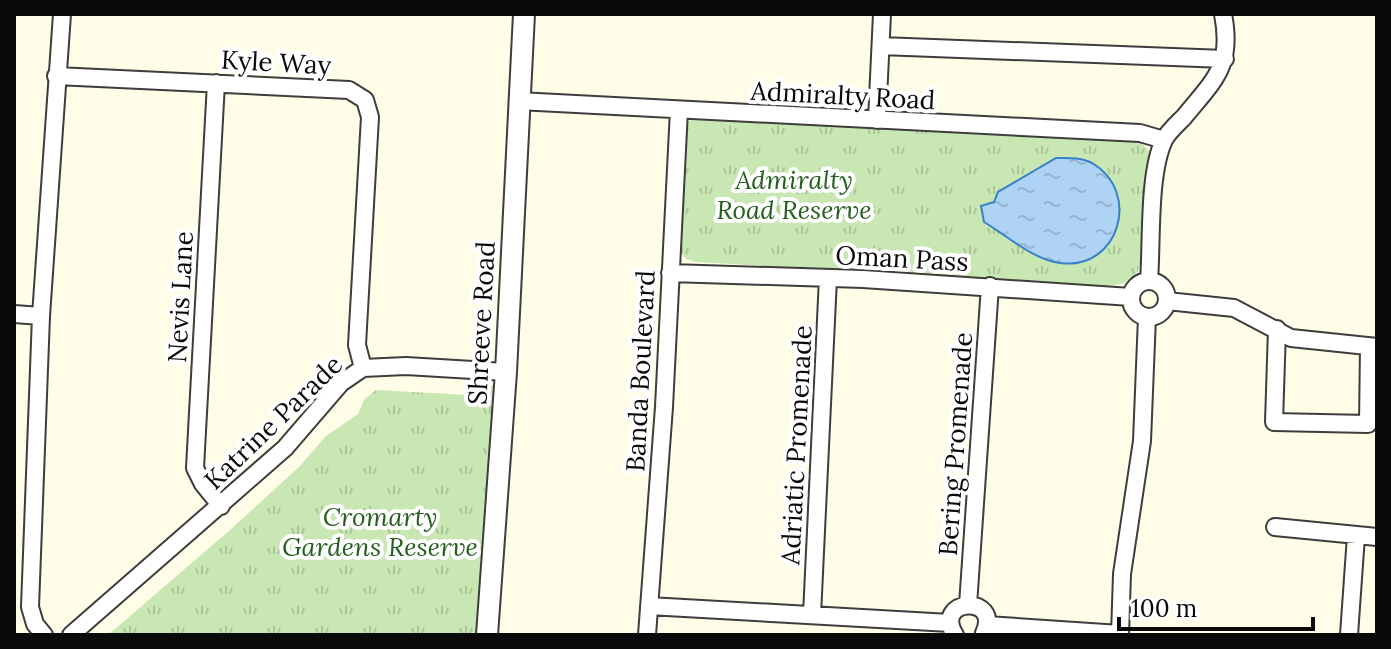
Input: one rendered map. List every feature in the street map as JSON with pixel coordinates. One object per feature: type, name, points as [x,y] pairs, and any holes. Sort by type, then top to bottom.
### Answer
[{"type":"street","points":[[44,635],[35,624],[30,607],[41,316],[62,14]]},
{"type":"street","name":"Shreeve Road","points":[[487,635],[506,372],[524,14]]},
{"type":"street","points":[[877,120],[882,14]]},
{"type":"street","points":[[1149,281],[1155,181],[1164,140],[1225,59],[1223,14]]},
{"type":"street","points":[[1226,34],[1232,14]]},
{"type":"street","points":[[881,46],[1225,59]]},
{"type":"street","name":"Kyle Way","points":[[56,76],[349,90],[365,100],[370,117],[357,345],[363,368]]},
{"type":"street","name":"Nevis Lane","points":[[216,83],[195,468],[203,484],[221,506]]},
{"type":"street","name":"Admiralty Road","points":[[518,101],[1140,133],[1164,140]]},
{"type":"street","name":"Banda Boulevard","points":[[647,635],[679,110]]},
{"type":"street","name":"Oman Pass","points":[[670,273],[990,286],[1131,297]]},
{"type":"street","name":"Adriatic Promenade","points":[[812,615],[828,278]]},
{"type":"street","points":[[1149,281],[1159,284],[1166,293],[1167,301],[1162,311],[1147,317],[1138,314],[1132,306],[1131,297],[1135,287],[1149,281]]},
{"type":"street","name":"Bering Promenade","points":[[968,605],[990,286]]},
{"type":"street","points":[[1167,301],[1234,308],[1277,329],[1291,338],[1373,347],[1368,424],[1274,422],[1277,329]]},
{"type":"street","points":[[14,314],[41,316]]},
{"type":"street","points":[[649,606],[812,615],[952,629],[955,610],[968,605],[982,611],[985,630],[1120,634],[1122,574],[1142,441],[1147,317]]},
{"type":"street","name":"Katrine Parade","points":[[71,635],[285,448],[341,383],[363,368],[406,366],[506,372]]},
{"type":"street","points":[[1275,527],[1377,537]]},
{"type":"street","points":[[1349,635],[1356,536]]},
{"type":"green space","name":"Admiralty Road Reserve","points":[[695,117],[1139,141],[1150,152],[1139,268],[1129,281],[1106,286],[686,259],[680,251],[684,131],[688,122]]},
{"type":"green space","name":"Cromarty Gardens Reserve","points":[[475,384],[494,385],[477,635],[108,635],[230,530],[299,467],[326,436],[358,414],[364,400],[376,390],[468,395]]},
{"type":"water","points":[[1056,158],[1092,163],[1107,176],[1116,192],[1119,209],[1117,227],[1109,243],[1097,255],[1080,262],[1060,263],[1040,257],[984,222],[981,206],[994,202],[998,192]]}]
